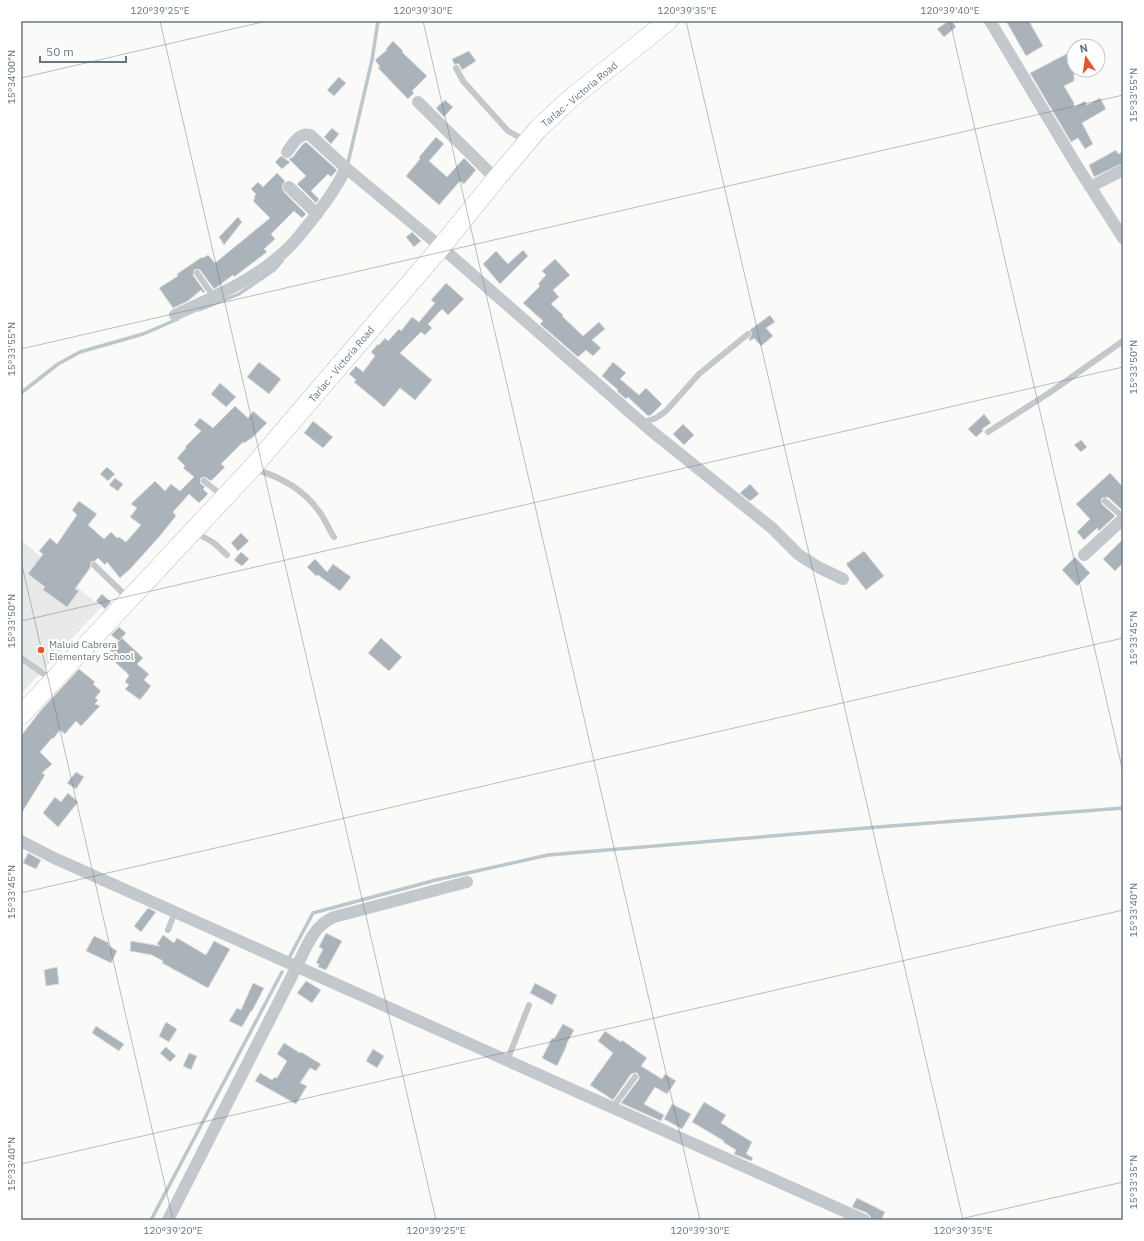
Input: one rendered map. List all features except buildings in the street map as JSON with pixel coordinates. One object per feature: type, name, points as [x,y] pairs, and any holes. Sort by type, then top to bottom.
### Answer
[{"type":"main road","name":"Tarlac - Victoria Road","points":[[21,715],[252,468],[441,247],[538,129],[570,99],[668,21]]},
{"type":"street","points":[[990,21],[1090,188],[1123,238]]},
{"type":"street","points":[[418,102],[496,179]]},
{"type":"street","points":[[287,152],[302,135],[310,135],[346,168],[441,247],[642,423],[772,528],[799,555],[820,568],[843,579]]},
{"type":"street","points":[[175,315],[250,278],[269,264],[293,243],[317,214],[337,186],[346,168]]},
{"type":"street","points":[[1090,188],[1123,170]]},
{"type":"street","points":[[289,188],[317,214]]},
{"type":"street","points":[[1084,555],[1123,518]]},
{"type":"street","points":[[21,841],[54,858],[864,1220]]},
{"type":"street","points":[[168,1220],[297,966],[318,928],[327,920],[334,917],[467,882]]},
{"type":"lane","points":[[456,68],[464,81],[508,131],[528,141]]},
{"type":"lane","points":[[197,273],[214,297]]},
{"type":"lane","points":[[642,423],[656,418],[666,411],[699,374],[748,334]]},
{"type":"lane","points":[[988,432],[1049,393],[1123,341]]},
{"type":"lane","points":[[252,468],[271,474],[294,487],[308,498],[319,511],[334,537]]},
{"type":"lane","points":[[204,481],[225,497]]},
{"type":"lane","points":[[1106,502],[1123,518]]},
{"type":"lane","points":[[193,531],[214,543],[227,555]]},
{"type":"lane","points":[[94,565],[129,599]]},
{"type":"lane","points":[[21,658],[53,681]]},
{"type":"lane","points":[[168,930],[175,912]]},
{"type":"lane","points":[[507,1061],[529,1005]]},
{"type":"lane","points":[[613,1107],[635,1077]]},
{"type":"shaded area","name":"Maluid Cabrera Elementary School","points":[[21,540],[101,607],[21,694]]},
{"type":"waterway","points":[[347,167],[372,60],[378,21]]},
{"type":"waterway","points":[[199,310],[239,294],[274,270],[282,261]]},
{"type":"waterway","points":[[21,393],[58,364],[80,352],[143,334],[178,319]]},
{"type":"waterway","points":[[290,956],[313,913],[436,880],[548,855],[1123,808]]},
{"type":"waterway","points":[[151,1220],[282,972]]},
{"type":"place","name":"Maluid Cabrera Elementary School","points":[[41,650]]}]
